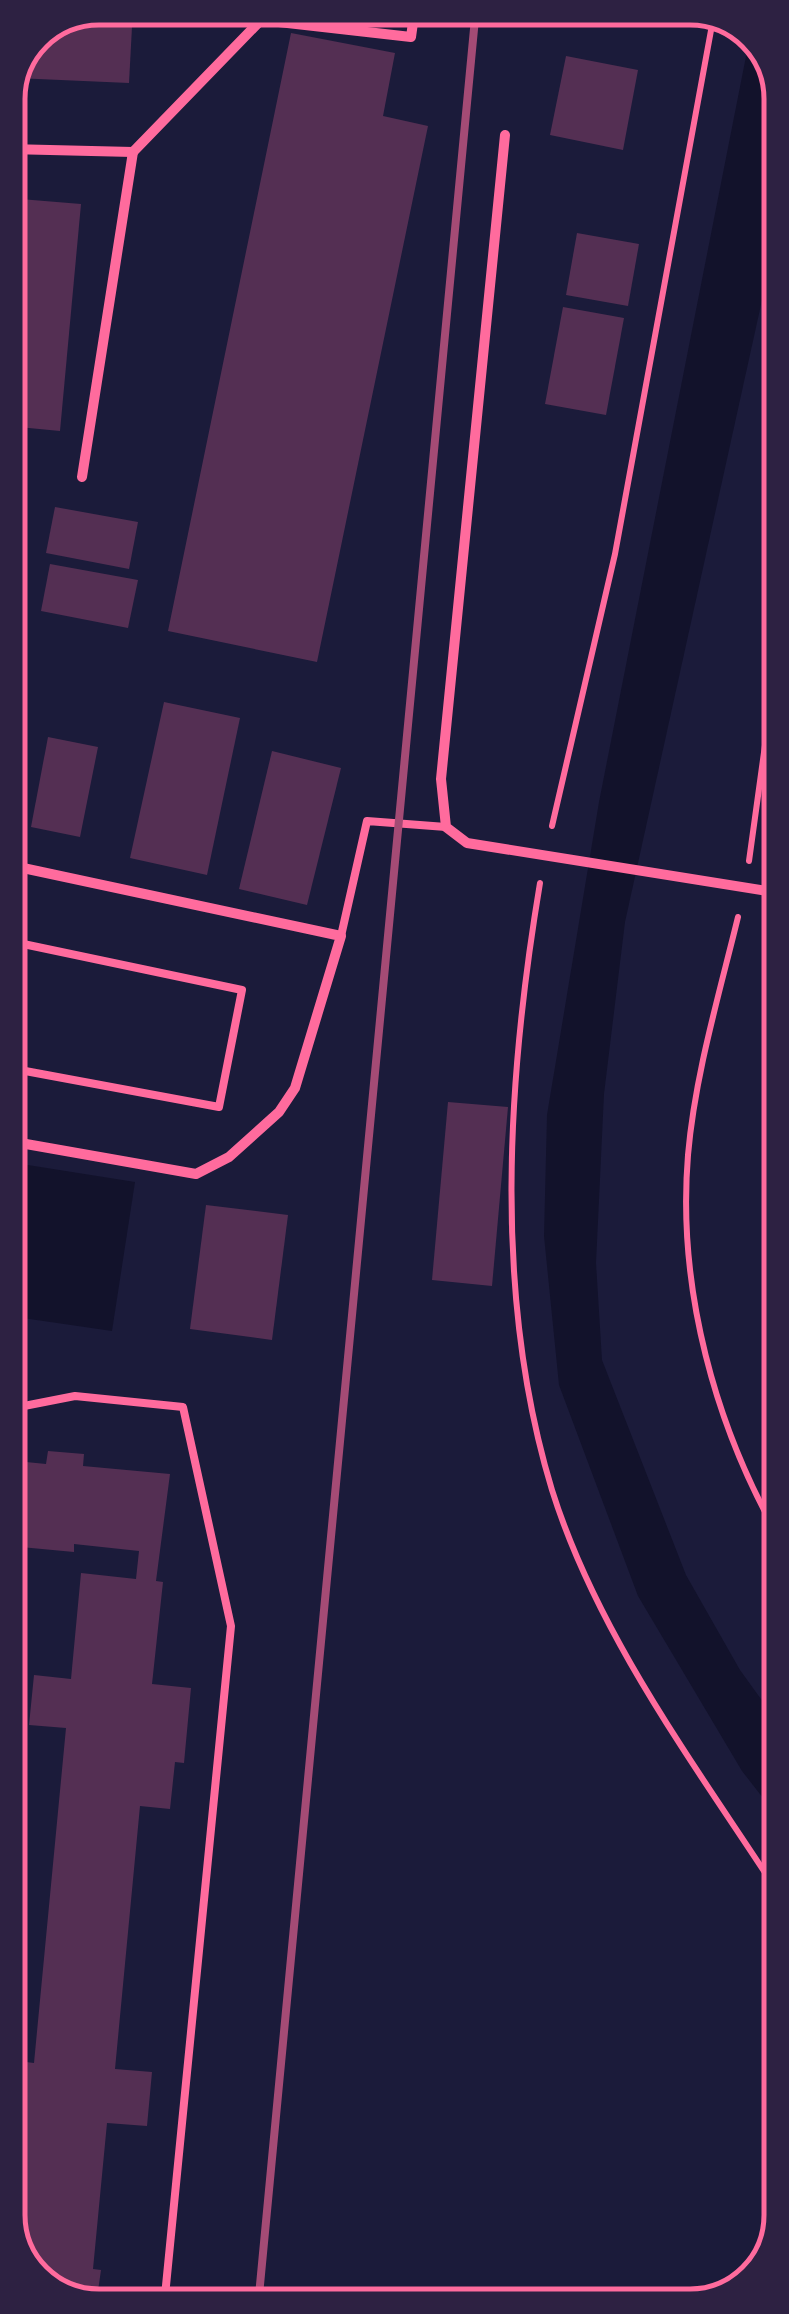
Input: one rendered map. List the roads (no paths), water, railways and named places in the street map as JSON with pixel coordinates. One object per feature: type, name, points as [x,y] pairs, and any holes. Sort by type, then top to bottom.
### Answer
[{"type":"street","points":[[82,477],[133,152],[255,25]]},
{"type":"street","points":[[304,25],[411,37],[413,25]]},
{"type":"street","points":[[504,135],[441,779],[446,827],[468,842],[764,890]]},
{"type":"street","points":[[25,149],[133,152]]},
{"type":"street","points":[[25,867],[341,936],[295,1088],[268,1124],[230,1156],[196,1174],[25,1143]]},
{"type":"lane","points":[[341,936],[366,821],[446,827]]},
{"type":"lane","points":[[25,944],[242,990],[219,1108],[25,1071]]},
{"type":"lane","points":[[25,1406],[75,1396],[183,1408],[231,1626],[166,2289]]},
{"type":"railway","points":[[260,2289],[474,25]]}]
